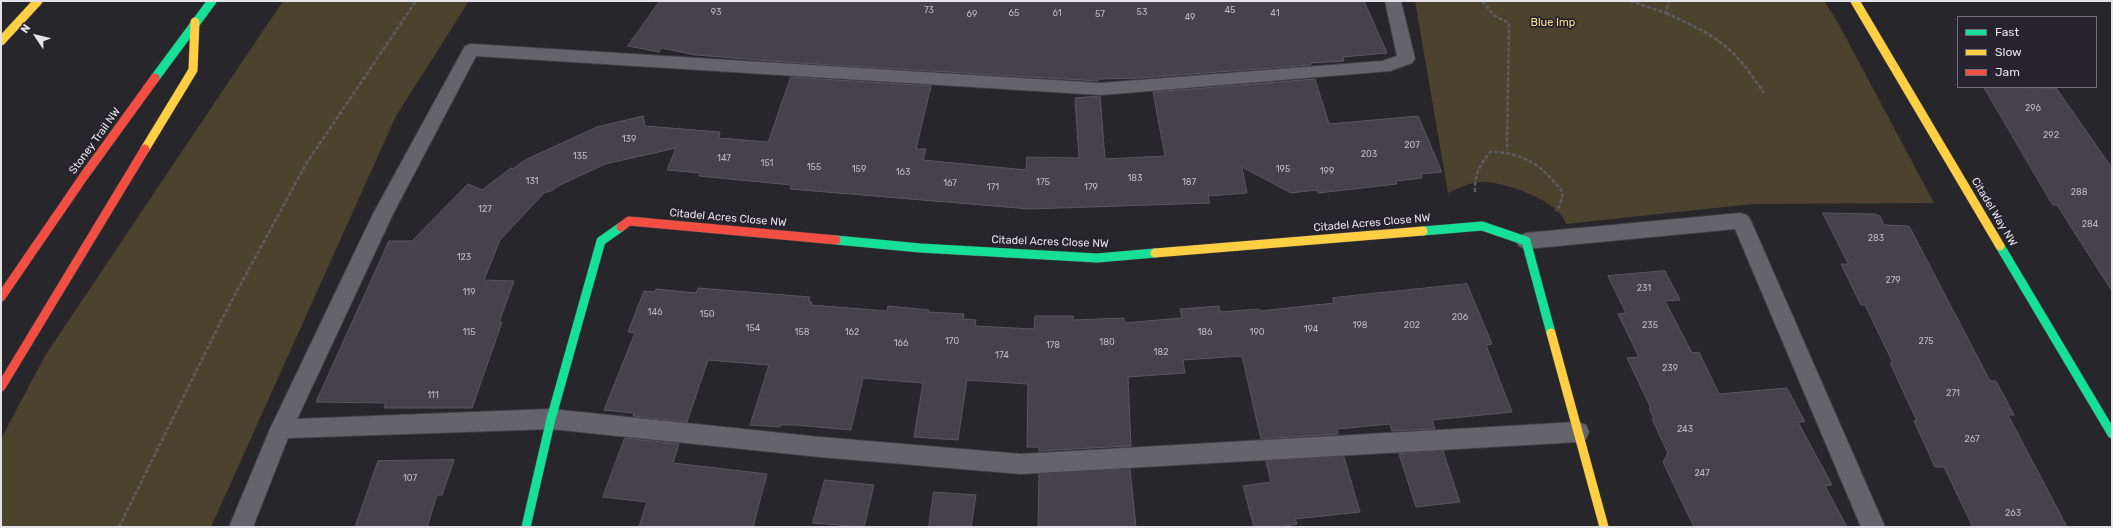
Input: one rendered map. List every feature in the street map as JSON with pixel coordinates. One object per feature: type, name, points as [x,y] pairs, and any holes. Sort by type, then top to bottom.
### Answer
[{"type":"main road","points":[[1,41],[38,1]]},
{"type":"main road","name":"Stoney Trail NW","points":[[1,297],[84,176],[195,22],[212,1]]},
{"type":"main road","name":"Citadel Way NW","points":[[1855,1],[2112,434]]},
{"type":"main road","points":[[1,387],[193,70],[195,22]]},
{"type":"main road","name":"Citadel Acres Close NW","points":[[526,527],[551,419],[601,241],[629,221],[920,248],[1097,258],[1482,226],[1526,241]]},
{"type":"main road","points":[[1526,241],[1604,527]]},
{"type":"lane","points":[[241,527],[281,429],[383,214],[471,50],[1101,89],[1384,67],[1406,59],[1393,1]]},
{"type":"lane","points":[[1526,241],[1740,221],[1873,527]]},
{"type":"lane","points":[[281,429],[551,419],[820,447],[1021,464],[1578,432]]},
{"type":"path","points":[[119,527],[224,316],[306,164],[416,1]]},
{"type":"path","points":[[1482,1],[1495,16],[1509,23],[1507,151]]},
{"type":"path","points":[[1630,1],[1666,13],[1708,33],[1728,46],[1745,64],[1764,93]]},
{"type":"path","points":[[1666,13],[1670,1]]},
{"type":"path","points":[[1475,192],[1477,172],[1482,162],[1490,152],[1507,151],[1527,158],[1552,177],[1563,194],[1560,205],[1554,213]]},
{"type":"green space","points":[[283,1],[469,1],[396,116],[211,527],[1,527],[1,439],[46,354]]},
{"type":"green space","name":"Blue Imp","points":[[1415,1],[1824,1],[1837,21],[1934,203],[1752,204],[1566,224],[1562,216],[1544,201],[1520,190],[1496,183],[1471,183],[1448,193]]},
{"type":"building","points":[[660,1],[1364,1],[1387,53],[1343,57],[1344,61],[1311,63],[1311,65],[1140,78],[1098,79],[1098,81],[797,63],[696,55],[661,48],[659,52],[628,46]]},
{"type":"building","points":[[791,77],[931,86],[916,149],[926,149],[923,160],[1026,170],[1027,157],[1079,158],[1075,98],[1100,96],[1105,159],[1165,156],[1153,92],[1315,79],[1329,124],[1418,116],[1442,172],[1421,174],[1422,178],[1396,181],[1397,184],[1318,193],[1317,190],[1291,193],[1242,167],[1247,193],[1208,196],[1210,203],[1030,209],[790,189],[791,185],[699,176],[700,173],[667,170],[676,148],[605,164],[544,193],[500,240],[484,280],[514,281],[499,322],[502,322],[472,408],[384,408],[386,403],[316,402],[389,241],[412,241],[468,184],[482,190],[511,168],[513,169],[525,160],[597,127],[643,116],[645,126],[720,132],[719,138],[768,142]]},
{"type":"building","points":[[1985,88],[2056,88],[2112,168],[2112,291],[2057,205],[2053,205]]},
{"type":"building","points":[[1823,213],[1875,214],[1880,216],[1884,225],[1909,226],[1990,381],[1996,381],[2014,415],[2008,415],[2067,527],[1973,527],[1944,467],[1935,467],[1914,421],[1917,421],[1890,363],[1893,363],[1865,305],[1861,305],[1841,264],[1848,264]]},
{"type":"building","points":[[1665,271],[1680,300],[1665,301],[1692,353],[1699,352],[1719,394],[1787,388],[1805,422],[1798,422],[1832,485],[1825,486],[1847,527],[1694,527],[1663,462],[1668,453],[1652,419],[1654,419],[1649,408],[1651,408],[1627,358],[1639,357],[1618,314],[1626,313],[1608,276]]},
{"type":"building","points":[[1467,284],[1492,344],[1486,345],[1512,412],[1432,420],[1435,429],[1392,431],[1390,424],[1337,429],[1338,434],[1261,439],[1242,356],[1183,360],[1185,373],[1128,377],[1131,446],[1039,451],[1039,447],[1027,447],[1028,384],[967,380],[958,440],[914,437],[923,383],[863,378],[851,430],[796,425],[780,425],[780,427],[750,425],[769,365],[708,360],[687,422],[633,416],[634,413],[604,410],[635,333],[628,332],[644,291],[655,292],[656,289],[696,293],[698,288],[810,297],[809,302],[812,302],[811,305],[887,311],[888,306],[929,310],[929,312],[964,314],[963,319],[976,320],[975,326],[1034,329],[1035,316],[1073,316],[1073,320],[1124,318],[1124,323],[1182,318],[1180,309],[1219,306],[1220,312],[1259,309],[1260,311],[1334,303],[1333,298]]},
{"type":"building","points":[[625,438],[679,444],[673,463],[767,474],[753,527],[639,527],[647,502],[603,497]]},
{"type":"building","points":[[1443,451],[1460,502],[1416,507],[1399,454]]},
{"type":"building","points":[[1344,457],[1360,512],[1295,519],[1297,524],[1280,527],[1254,527],[1243,486],[1271,482],[1266,461]]},
{"type":"building","points":[[454,460],[442,495],[437,495],[427,527],[355,527],[378,461]]},
{"type":"building","points":[[1130,469],[1136,527],[1038,527],[1039,474]]},
{"type":"building","points":[[825,480],[874,485],[864,527],[813,523]]},
{"type":"building","points":[[934,492],[976,495],[971,527],[929,527]]},
{"type":"traffic: fast","points":[[155,78],[212,1]]},
{"type":"traffic: fast","points":[[1423,231],[1482,226],[1526,241],[1551,333]]},
{"type":"traffic: fast","points":[[526,527],[551,419],[601,241],[621,227]]},
{"type":"traffic: fast","points":[[836,240],[920,248],[1097,258],[1155,253]]},
{"type":"traffic: fast","points":[[2000,246],[2112,434]]},
{"type":"traffic: slow","points":[[1,41],[38,1]]},
{"type":"traffic: slow","points":[[1855,1],[2000,246]]},
{"type":"traffic: slow","points":[[145,149],[193,70],[195,22]]},
{"type":"traffic: slow","points":[[1155,253],[1423,231]]},
{"type":"traffic: slow","points":[[1551,333],[1604,527]]},
{"type":"traffic: jam","points":[[1,297],[84,176],[155,78]]},
{"type":"traffic: jam","points":[[1,387],[145,149]]},
{"type":"traffic: jam","points":[[621,227],[629,221],[836,240]]}]
